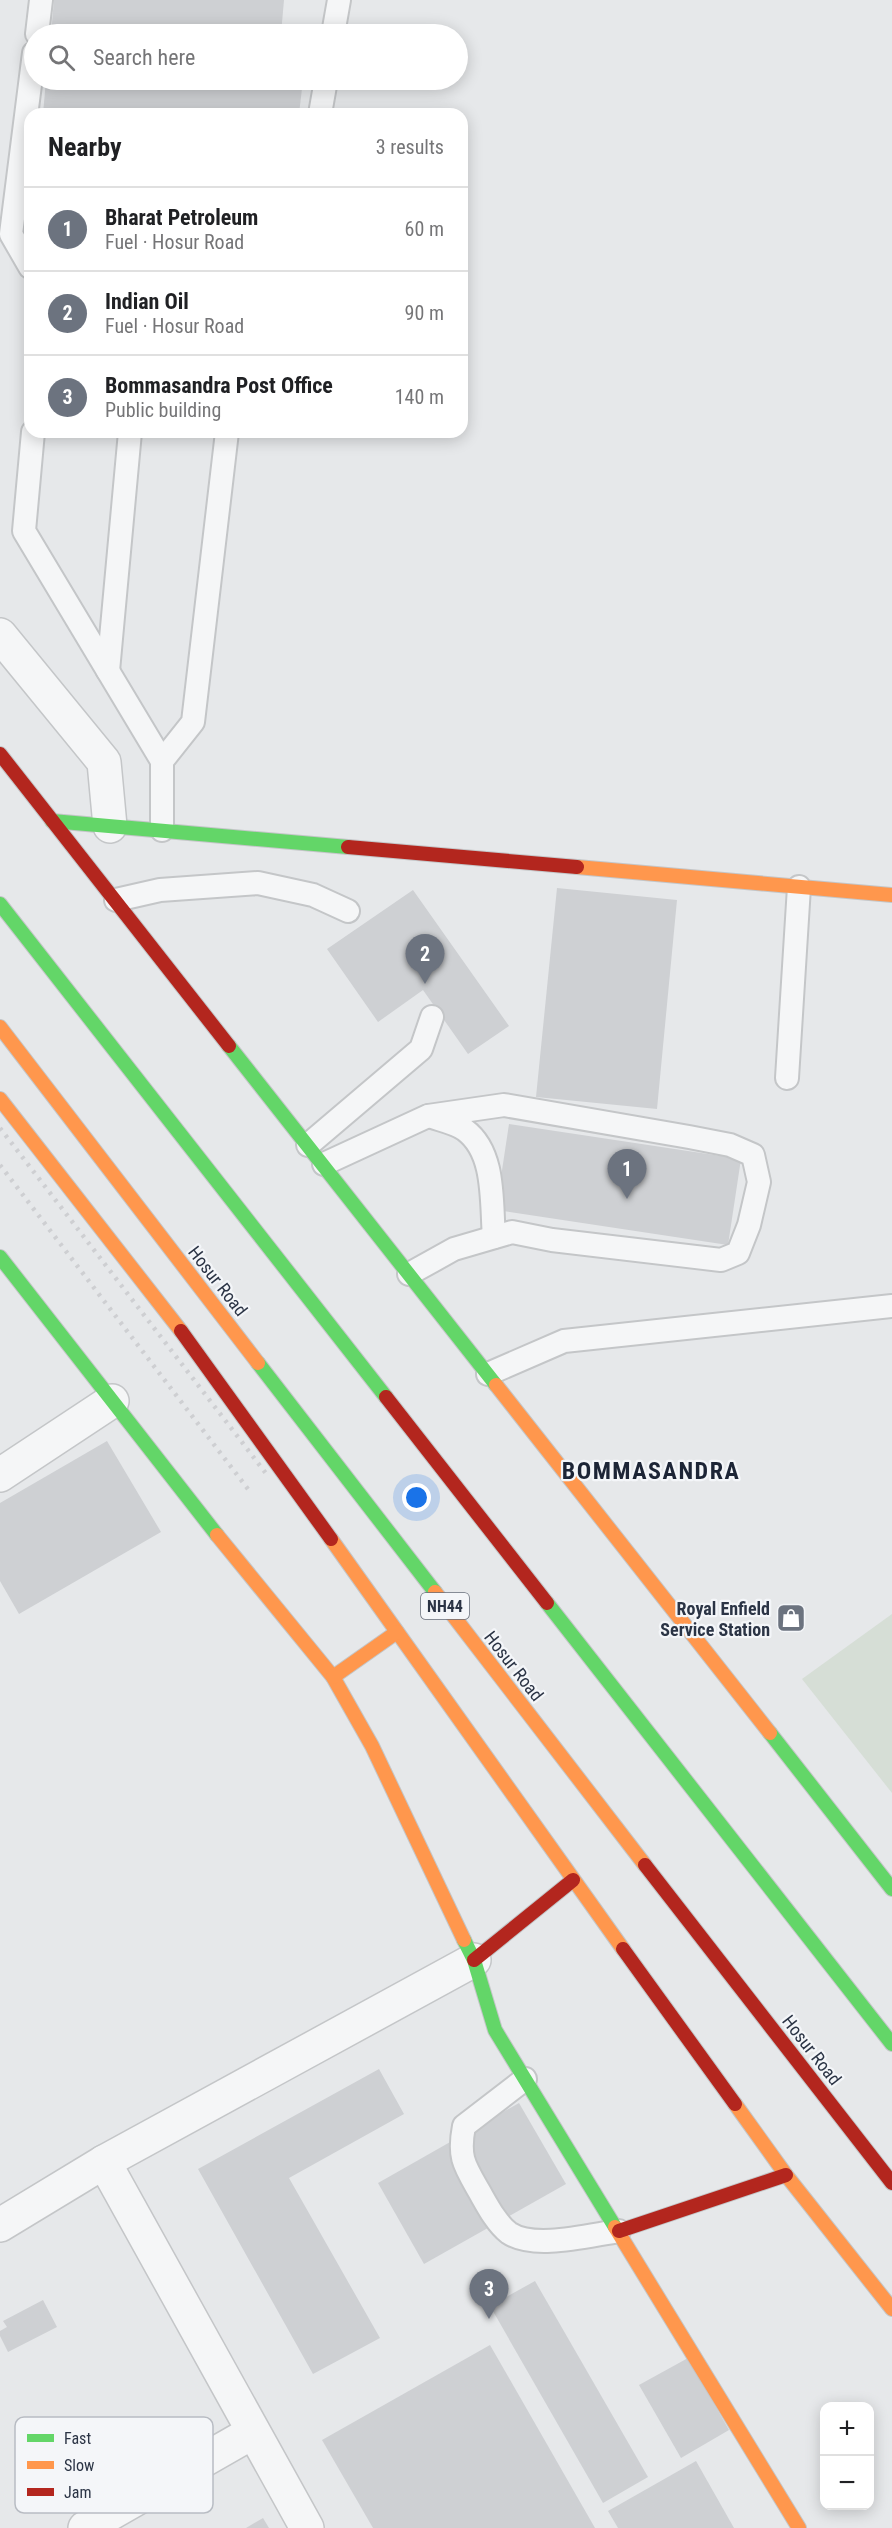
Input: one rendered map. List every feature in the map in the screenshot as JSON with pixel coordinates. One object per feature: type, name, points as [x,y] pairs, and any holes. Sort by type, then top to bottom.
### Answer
[{"type":"main road","points":[[0,754],[892,1889]]},
{"type":"main road","points":[[52,821],[892,895]]},
{"type":"main road","points":[[0,904],[892,2044]]},
{"type":"main road","name":"Hosur Road","points":[[0,1027],[622,1836],[892,2182]]},
{"type":"main road","points":[[0,1099],[209,1368],[786,2175],[892,2309]]},
{"type":"main road","points":[[0,1257],[333,1677],[372,1746],[474,1960],[495,2030],[799,2528]]},
{"type":"main road","points":[[333,1677],[397,1632]]},
{"type":"main road","points":[[474,1960],[573,1880]]},
{"type":"main road","points":[[619,2231],[786,2175]]},
{"type":"street","points":[[0,635],[104,762],[110,826]]},
{"type":"street","points":[[0,1474],[112,1401]]},
{"type":"street","points":[[0,2224],[104,2162],[474,1960]]},
{"type":"street","points":[[104,2162],[307,2528]]},
{"type":"street","points":[[213,2455],[253,2432]]},
{"type":"street","points":[[85,2528],[111,2513]]},
{"type":"lane","points":[[38,24],[41,0]]},
{"type":"lane","points":[[335,24],[339,0]]},
{"type":"lane","points":[[27,108],[29,90]]},
{"type":"lane","points":[[321,108],[324,90]]},
{"type":"lane","points":[[24,132],[11,234],[24,257]]},
{"type":"lane","points":[[32,438],[24,531],[162,761],[162,830]]},
{"type":"lane","points":[[108,671],[129,438]]},
{"type":"lane","points":[[162,761],[193,722],[226,438]]},
{"type":"lane","points":[[117,900],[160,890],[258,883],[313,895],[348,911]]},
{"type":"lane","points":[[787,1078],[799,887]]},
{"type":"lane","points":[[308,1145],[421,1048],[432,1017]]},
{"type":"lane","points":[[324,1164],[428,1116],[504,1105],[730,1145],[753,1155],[759,1182],[749,1225],[738,1253],[721,1260],[552,1240],[512,1232],[454,1249],[409,1274]]},
{"type":"lane","points":[[428,1116],[465,1130],[484,1153],[494,1237]]},
{"type":"lane","points":[[488,1374],[564,1341],[892,1306]]},
{"type":"lane","points":[[525,2079],[464,2126],[461,2141],[463,2163],[495,2216],[509,2233],[530,2240],[566,2239],[619,2231]]},
{"type":"shaded area","points":[[892,1614],[892,1793],[802,1679]]},
{"type":"building","points":[[54,0],[284,0],[282,24],[52,24]]},
{"type":"building","points":[[45,90],[302,90],[300,108],[44,108]]},
{"type":"building","points":[[557,888],[677,900],[657,1109],[536,1097]]},
{"type":"building","points":[[413,890],[509,1026],[468,1054],[423,990],[378,1022],[327,949]]},
{"type":"building","points":[[509,1124],[741,1159],[728,1245],[496,1210]]},
{"type":"building","points":[[107,1441],[161,1532],[19,1614],[0,1581],[0,1503]]},
{"type":"building","points":[[379,2069],[404,2114],[289,2178],[380,2338],[313,2374],[198,2169]]},
{"type":"building","points":[[519,2103],[566,2184],[424,2264],[378,2183]]},
{"type":"building","points":[[535,2281],[648,2477],[603,2503],[490,2306]]},
{"type":"building","points":[[43,2300],[57,2327],[8,2352],[0,2336],[0,2331],[7,2327],[3,2321]]},
{"type":"building","points":[[490,2345],[595,2528],[373,2528],[322,2440]]},
{"type":"building","points":[[688,2358],[729,2430],[681,2458],[639,2385]]},
{"type":"building","points":[[696,2461],[734,2528],[618,2528],[608,2511]]},
{"type":"building","points":[[263,2518],[269,2528],[246,2528]]},
{"type":"railway","points":[[0,1128],[268,1476]]},
{"type":"railway","points":[[0,1165],[251,1493]]},
{"type":"traffic: fast","points":[[52,821],[348,847]]},
{"type":"traffic: fast","points":[[0,904],[386,1397]]},
{"type":"traffic: fast","points":[[229,1046],[496,1385]]},
{"type":"traffic: fast","points":[[0,1257],[217,1535]]},
{"type":"traffic: fast","points":[[258,1363],[435,1592]]},
{"type":"traffic: fast","points":[[547,1603],[892,2044]]},
{"type":"traffic: fast","points":[[770,1733],[892,1889]]},
{"type":"traffic: fast","points":[[464,1940],[474,1960],[495,2030],[615,2227]]},
{"type":"traffic: slow","points":[[577,867],[892,895]]},
{"type":"traffic: slow","points":[[0,1027],[258,1363]]},
{"type":"traffic: slow","points":[[0,1099],[181,1331]]},
{"type":"traffic: slow","points":[[496,1385],[770,1733]]},
{"type":"traffic: slow","points":[[217,1535],[333,1677],[372,1746],[464,1940]]},
{"type":"traffic: slow","points":[[331,1539],[623,1949]]},
{"type":"traffic: slow","points":[[435,1592],[645,1865]]},
{"type":"traffic: slow","points":[[333,1677],[397,1632]]},
{"type":"traffic: slow","points":[[735,2104],[786,2175],[892,2309]]},
{"type":"traffic: slow","points":[[615,2227],[799,2528]]},
{"type":"traffic: jam","points":[[0,754],[229,1046]]},
{"type":"traffic: jam","points":[[348,847],[577,867]]},
{"type":"traffic: jam","points":[[181,1331],[331,1539]]},
{"type":"traffic: jam","points":[[386,1397],[547,1603]]},
{"type":"traffic: jam","points":[[645,1865],[892,2183]]},
{"type":"traffic: jam","points":[[474,1960],[573,1880]]},
{"type":"traffic: jam","points":[[623,1949],[735,2104]]},
{"type":"traffic: jam","points":[[619,2231],[786,2175]]},
{"type":"place","name":"Indian Oil","points":[[425,984]]},
{"type":"place","name":"Bharat Petroleum","points":[[627,1199]]},
{"type":"place","name":"Royal Enfield Service Station","points":[[791,1618]]},
{"type":"place","name":"Bommasandra Post Office","points":[[489,2319]]},
{"type":"district","name":"BOMMASANDRA","points":[[651,1471]]}]
